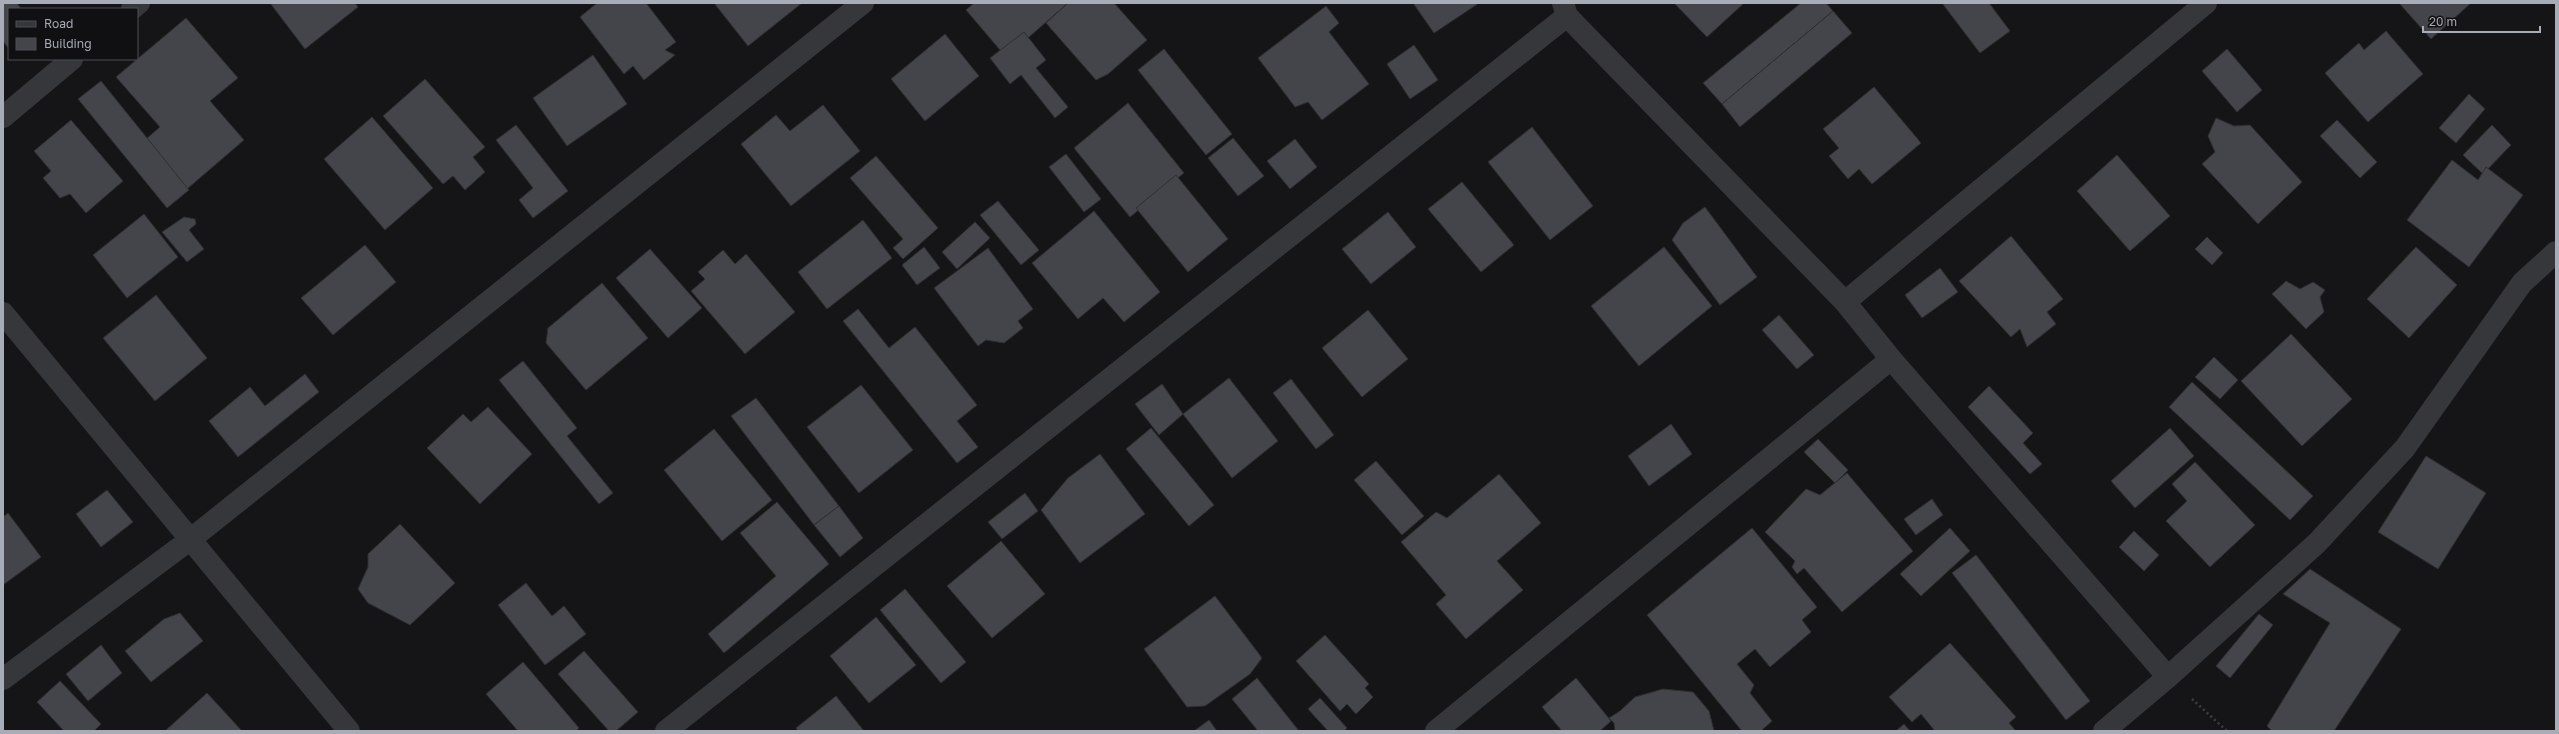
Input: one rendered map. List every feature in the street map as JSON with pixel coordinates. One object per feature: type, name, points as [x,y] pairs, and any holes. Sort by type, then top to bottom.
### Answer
[{"type":"street","points":[[3,679],[191,540],[862,3]]},
{"type":"street","points":[[1845,302],[2206,3]]},
{"type":"street","points":[[666,731],[1565,10],[1845,302],[1891,359],[2168,677]]},
{"type":"street","points":[[3,117],[71,60]]},
{"type":"street","points":[[2104,731],[2168,677],[2317,543],[2405,448],[2522,283],[2556,252]]},
{"type":"street","points":[[3,313],[349,731]]},
{"type":"street","points":[[1436,731],[1891,359]]},
{"type":"path","points":[[2168,677],[2227,731]]},
{"type":"building","points":[[3,3],[17,3],[20,8],[8,8],[8,48],[3,41]]},
{"type":"building","points":[[270,3],[355,3],[358,7],[305,49]]},
{"type":"building","points":[[597,3],[646,3],[676,42],[665,50],[675,55],[644,80],[633,66],[624,74],[580,17]]},
{"type":"building","points":[[714,3],[802,3],[748,46]]},
{"type":"building","points":[[974,3],[1068,3],[1006,57],[966,10]]},
{"type":"building","points":[[1068,3],[1114,3],[1147,40],[1108,74],[1096,80],[1046,23]]},
{"type":"building","points":[[1413,3],[1479,3],[1434,33]]},
{"type":"building","points":[[1674,3],[1742,3],[1743,4],[1707,37]]},
{"type":"building","points":[[1801,3],[1826,3],[1833,11],[1722,104],[1703,83]]},
{"type":"building","points":[[1942,3],[1989,3],[2010,31],[1980,53]]},
{"type":"building","points":[[2399,3],[2471,3],[2431,39]]},
{"type":"building","points":[[1326,6],[1339,23],[1329,32],[1369,84],[1322,120],[1308,102],[1295,107],[1258,58]]},
{"type":"building","points":[[1833,11],[1852,33],[1740,127],[1722,104]]},
{"type":"building","points":[[186,18],[238,78],[210,101],[244,140],[187,189],[145,140],[160,127],[116,77]]},
{"type":"building","points":[[2386,31],[2423,74],[2368,122],[2325,73],[2359,43],[2364,50]]},
{"type":"building","points":[[1024,32],[1046,60],[1036,68],[1068,107],[1055,118],[1021,75],[1010,84],[990,58]]},
{"type":"building","points":[[945,34],[979,76],[925,121],[891,79]]},
{"type":"building","points":[[1414,45],[1438,80],[1410,99],[1387,64]]},
{"type":"building","points":[[1164,49],[1232,134],[1206,155],[1138,70]]},
{"type":"building","points":[[2227,49],[2262,90],[2237,112],[2202,71]]},
{"type":"building","points":[[593,55],[627,104],[567,146],[533,98]]},
{"type":"building","points":[[425,79],[485,147],[473,157],[485,172],[465,190],[453,176],[443,184],[383,116]]},
{"type":"building","points":[[101,81],[189,190],[167,208],[78,99]]},
{"type":"building","points":[[1874,87],[1921,143],[1872,184],[1859,169],[1848,179],[1829,156],[1839,148],[1823,129]]},
{"type":"building","points":[[2469,94],[2485,109],[2456,143],[2439,128]]},
{"type":"building","points":[[1128,103],[1184,173],[1130,217],[1074,148]]},
{"type":"building","points":[[823,105],[860,151],[791,206],[741,144],[776,115],[790,131]]},
{"type":"building","points":[[372,117],[433,188],[385,230],[324,159]]},
{"type":"building","points":[[2216,118],[2234,126],[2250,125],[2302,182],[2258,224],[2202,164],[2215,152],[2208,136]]},
{"type":"building","points":[[71,120],[123,181],[86,213],[70,194],[60,198],[43,178],[51,171],[34,151]]},
{"type":"building","points":[[2337,120],[2377,162],[2360,178],[2320,136]]},
{"type":"building","points":[[516,125],[568,191],[533,218],[519,200],[533,188],[496,140]]},
{"type":"building","points":[[2492,125],[2511,145],[2483,174],[2463,155]]},
{"type":"building","points":[[1532,127],[1593,206],[1550,240],[1488,162]]},
{"type":"building","points":[[1233,138],[1264,176],[1238,196],[1208,158]]},
{"type":"building","points":[[1295,139],[1317,167],[1290,189],[1267,161]]},
{"type":"building","points":[[1066,154],[1101,199],[1084,212],[1049,167]]},
{"type":"building","points":[[2117,155],[2170,216],[2130,251],[2077,191]]},
{"type":"building","points":[[876,156],[938,228],[903,259],[893,248],[903,239],[850,178]]},
{"type":"building","points":[[2452,160],[2478,180],[2486,167],[2523,195],[2469,267],[2407,220]]},
{"type":"building","points":[[1176,175],[1228,239],[1188,272],[1136,208]]},
{"type":"building","points":[[1462,182],[1514,245],[1481,272],[1428,209]]},
{"type":"building","points":[[998,201],[1039,250],[1021,265],[980,215]]},
{"type":"building","points":[[1705,207],[1757,277],[1720,305],[1672,240],[1683,223]]},
{"type":"building","points":[[1094,211],[1160,292],[1124,322],[1103,298],[1078,319],[1032,263]]},
{"type":"building","points":[[1388,212],[1416,247],[1371,284],[1342,249]]},
{"type":"building","points":[[144,214],[178,257],[127,298],[93,255]]},
{"type":"building","points":[[184,217],[195,219],[196,224],[189,230],[204,249],[187,262],[162,232]]},
{"type":"building","points":[[863,220],[892,258],[827,309],[798,272]]},
{"type":"building","points":[[975,222],[990,238],[957,269],[942,252]]},
{"type":"building","points":[[2011,236],[2063,299],[2047,312],[2056,324],[2027,347],[2020,329],[2011,337],[1959,281]]},
{"type":"building","points":[[2207,237],[2223,253],[2212,265],[2195,249]]},
{"type":"building","points":[[365,245],[396,282],[333,335],[301,298]]},
{"type":"building","points":[[924,247],[940,268],[917,285],[902,265]]},
{"type":"building","points":[[1664,247],[1712,306],[1639,366],[1591,306]]},
{"type":"building","points":[[2416,247],[2457,285],[2409,338],[2367,299]]},
{"type":"building","points":[[988,248],[1033,309],[1018,321],[1023,328],[1004,343],[986,340],[978,346],[934,288]]},
{"type":"building","points":[[650,249],[702,308],[668,338],[616,278]]},
{"type":"building","points":[[723,250],[735,264],[746,254],[795,312],[745,354],[691,291],[705,279],[698,272]]},
{"type":"building","points":[[1940,268],[1958,292],[1922,318],[1905,295]]},
{"type":"building","points":[[2286,281],[2300,289],[2313,282],[2325,290],[2320,297],[2324,312],[2306,329],[2272,294]]},
{"type":"building","points":[[602,283],[648,338],[586,390],[546,343],[548,328]]},
{"type":"building","points":[[156,295],[207,358],[155,401],[103,338]]},
{"type":"building","points":[[858,309],[889,348],[915,327],[977,405],[957,421],[978,447],[957,463],[843,321]]},
{"type":"building","points":[[1368,310],[1408,359],[1362,397],[1322,348]]},
{"type":"building","points":[[1779,315],[1814,355],[1797,369],[1762,330]]},
{"type":"building","points":[[2291,334],[2352,399],[2302,446],[2241,381]]},
{"type":"building","points":[[2214,357],[2238,380],[2220,399],[2195,377]]},
{"type":"building","points":[[523,361],[577,428],[567,436],[613,493],[599,504],[499,380]]},
{"type":"building","points":[[305,374],[319,392],[238,457],[209,421],[250,387],[265,406]]},
{"type":"building","points":[[1229,378],[1278,441],[1232,478],[1183,414]]},
{"type":"building","points":[[1291,379],[1334,435],[1316,449],[1273,393]]},
{"type":"building","points":[[2192,382],[2313,496],[2290,520],[2169,407]]},
{"type":"building","points":[[1162,384],[1183,414],[1159,435],[1135,404]]},
{"type":"building","points":[[861,385],[913,450],[859,493],[807,427]]},
{"type":"building","points":[[1989,386],[2033,433],[2023,443],[2042,464],[2030,474],[1968,407]]},
{"type":"building","points":[[756,398],[839,506],[814,525],[731,416]]},
{"type":"building","points":[[488,407],[532,454],[480,504],[427,448],[463,414],[471,422]]},
{"type":"building","points":[[1671,424],[1692,454],[1649,486],[1628,456]]},
{"type":"building","points":[[1151,428],[1214,505],[1189,526],[1126,449]]},
{"type":"building","points":[[2170,428],[2194,456],[2135,508],[2111,481]]},
{"type":"building","points":[[714,429],[772,500],[722,541],[664,470]]},
{"type":"building","points":[[1818,439],[1848,470],[1835,483],[1804,452]]},
{"type":"building","points":[[1100,454],[1145,514],[1080,563],[1041,510],[1068,478]]},
{"type":"building","points":[[2426,456],[2486,493],[2438,569],[2378,532]]},
{"type":"building","points":[[1376,461],[1424,516],[1402,535],[1354,480]]},
{"type":"building","points":[[2195,462],[2255,525],[2210,567],[2166,521],[2187,501],[2172,484]]},
{"type":"building","points":[[1847,473],[1913,551],[1842,612],[1804,568],[1797,574],[1792,567],[1795,561],[1765,532],[1806,489],[1820,495]]},
{"type":"building","points":[[1499,474],[1541,523],[1497,561],[1523,590],[1466,639],[1436,604],[1446,595],[1401,542],[1436,512],[1447,518]]},
{"type":"building","points":[[107,490],[133,522],[101,547],[76,514]]},
{"type":"building","points":[[1025,493],[1038,511],[1002,539],[988,522]]},
{"type":"building","points":[[1932,499],[1943,515],[1916,535],[1904,519]]},
{"type":"building","points":[[777,502],[829,564],[724,653],[708,634],[776,576],[740,533]]},
{"type":"building","points":[[839,506],[863,538],[840,557],[814,525]]},
{"type":"building","points":[[8,513],[41,557],[3,585],[3,517]]},
{"type":"building","points":[[400,524],[455,583],[410,625],[368,603],[358,589],[368,567],[368,554]]},
{"type":"building","points":[[1752,528],[1817,607],[1802,620],[1811,632],[1770,667],[1755,649],[1737,664],[1754,685],[1750,693],[1772,721],[1761,731],[1742,731],[1647,615]]},
{"type":"building","points":[[1950,528],[1970,551],[1921,596],[1900,574]]},
{"type":"building","points":[[2134,531],[2159,555],[2144,571],[2119,547]]},
{"type":"building","points":[[1001,541],[1045,594],[992,638],[947,586]]},
{"type":"building","points":[[1976,555],[2090,701],[2066,720],[1952,573]]},
{"type":"building","points":[[2310,569],[2401,629],[2334,731],[2272,731],[2267,726],[2330,623],[2283,594]]},
{"type":"building","points":[[526,583],[552,616],[564,606],[586,634],[545,665],[498,605]]},
{"type":"building","points":[[905,589],[966,662],[941,683],[880,610]]},
{"type":"building","points":[[1215,596],[1262,658],[1250,674],[1205,706],[1187,707],[1144,649]]},
{"type":"building","points":[[180,613],[203,641],[151,682],[125,651],[164,619]]},
{"type":"building","points":[[2259,614],[2273,625],[2230,678],[2216,666]]},
{"type":"building","points":[[876,617],[916,665],[869,703],[830,656]]},
{"type":"building","points":[[1325,635],[1369,684],[1365,688],[1373,697],[1356,714],[1347,704],[1340,711],[1296,661]]},
{"type":"building","points":[[1950,643],[2016,717],[2009,723],[2016,731],[1935,731],[1921,714],[1912,722],[1889,697]]},
{"type":"building","points":[[101,645],[122,673],[88,701],[66,674]]},
{"type":"building","points":[[584,651],[638,712],[616,731],[609,731],[558,674]]},
{"type":"building","points":[[523,662],[579,728],[576,731],[518,731],[486,694]]},
{"type":"building","points":[[1257,678],[1299,731],[1258,731],[1232,699]]},
{"type":"building","points":[[1576,678],[1611,721],[1600,731],[1562,731],[1542,707]]},
{"type":"building","points":[[60,681],[101,724],[94,731],[64,731],[37,702]]},
{"type":"building","points":[[1663,689],[1693,692],[1709,711],[1714,731],[1615,731],[1614,723],[1609,718],[1620,711],[1635,697]]},
{"type":"building","points":[[207,693],[242,731],[165,731]]},
{"type":"building","points":[[836,696],[864,731],[798,731],[796,728]]},
{"type":"building","points":[[1320,698],[1347,728],[1344,731],[1328,731],[1308,709]]},
{"type":"building","points":[[1209,720],[1217,731],[1194,731]]},
{"type":"building","points":[[1904,724],[1910,731],[1896,731]]}]
